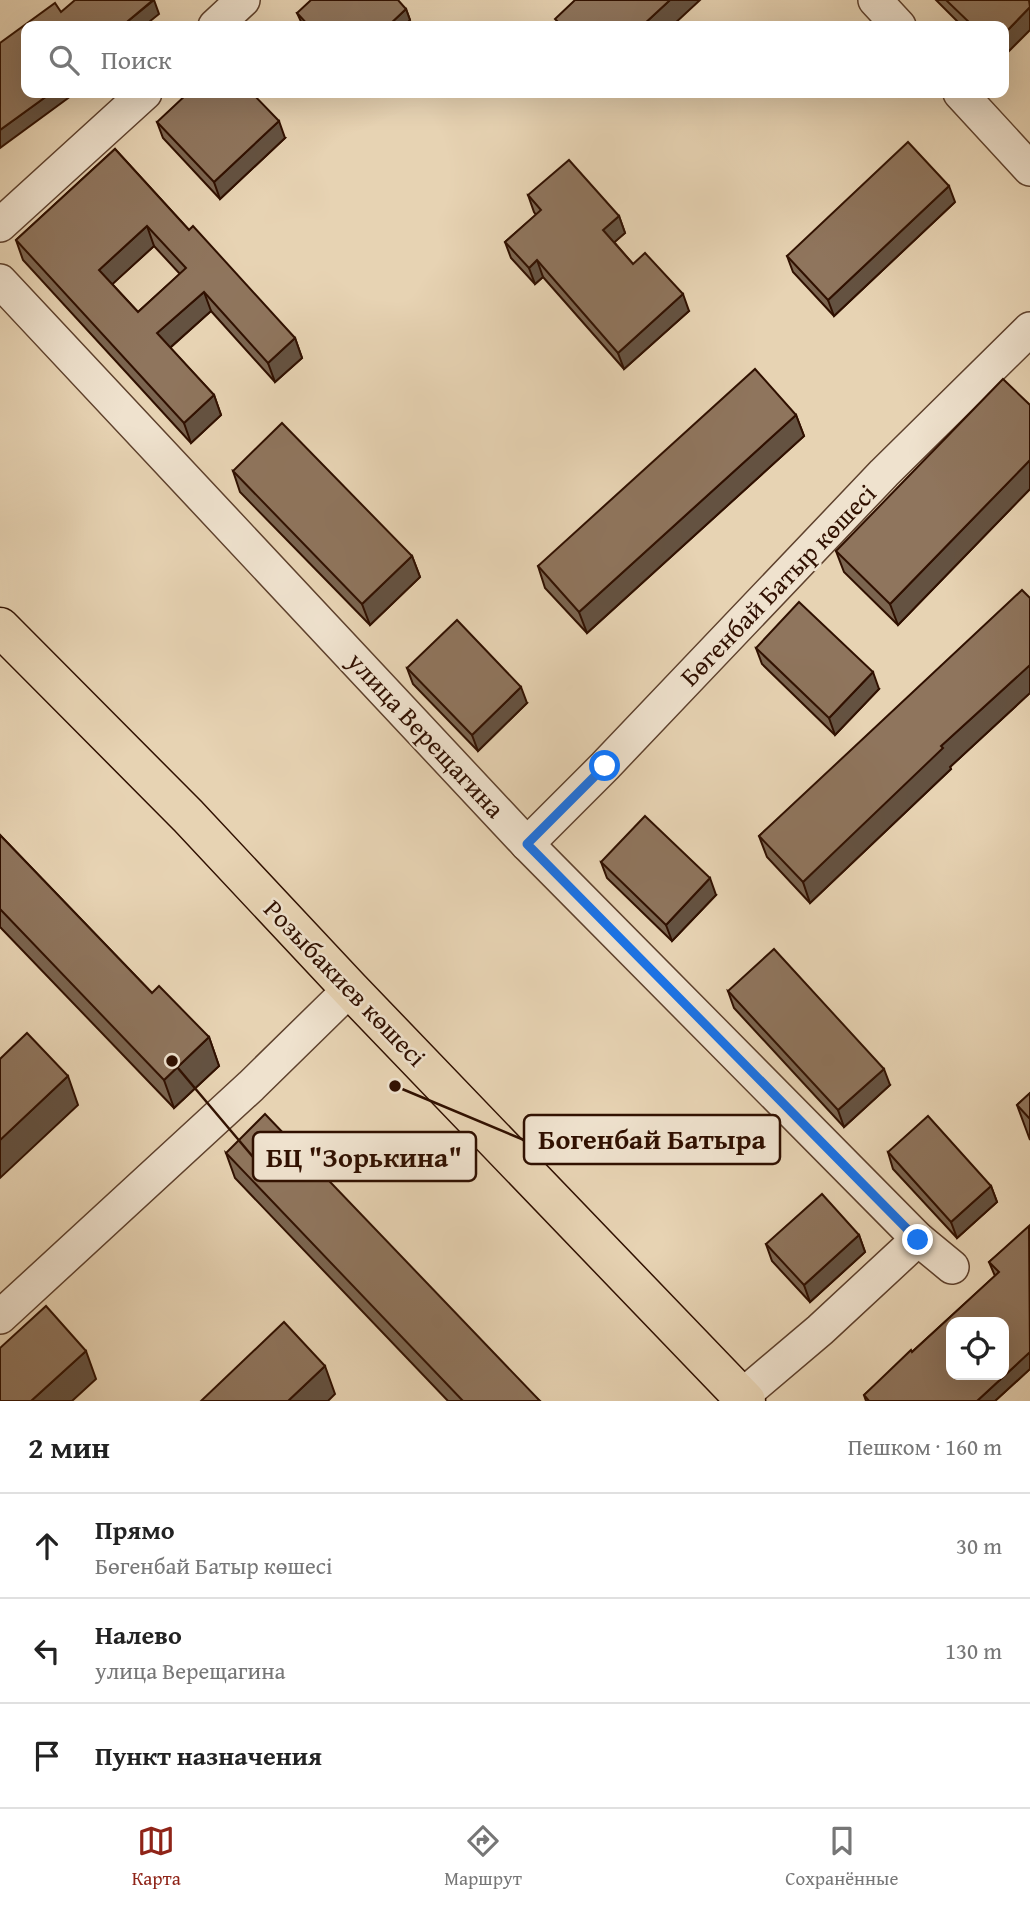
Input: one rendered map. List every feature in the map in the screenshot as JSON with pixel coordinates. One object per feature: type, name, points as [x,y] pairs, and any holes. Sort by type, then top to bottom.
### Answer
[{"type":"main road","name":"Розыбакиев көшесі","points":[[0,627],[188,816],[350,989],[744,1399]]},
{"type":"street","points":[[220,21],[243,0]]},
{"type":"street","points":[[875,0],[894,21]]},
{"type":"street","points":[[1,221],[139,98]]},
{"type":"street","points":[[965,98],[1030,169]]},
{"type":"street","name":"улица Верещагина","points":[[0,281],[527,844],[918,1240],[952,1267]]},
{"type":"street","name":"Бөгенбай Батыр көшесі","points":[[527,844],[605,766],[884,473],[1030,329]]},
{"type":"street","points":[[0,1317],[251,1086],[350,989]]},
{"type":"street","points":[[744,1399],[918,1240]]},
{"type":"building","points":[[75,0],[153,0],[128,21],[30,21],[55,3],[61,12]]},
{"type":"building","points":[[311,0],[398,0],[406,9],[393,21],[304,21],[297,13]]},
{"type":"building","points":[[575,0],[670,0],[647,21],[555,19]]},
{"type":"building","points":[[946,0],[1029,0],[1030,7],[1009,29],[1009,21],[968,21]]},
{"type":"building","points":[[21,28],[21,98],[44,98],[0,130],[0,43]]},
{"type":"building","points":[[183,98],[257,98],[279,121],[214,182],[157,122]]},
{"type":"building","points":[[908,142],[949,186],[828,300],[787,256]]},
{"type":"building","points":[[115,149],[189,230],[193,226],[295,338],[268,363],[204,292],[157,333],[214,395],[184,423],[16,240]],"holes":[[[147,226],[186,268],[138,312],[99,270]]]},
{"type":"building","points":[[569,160],[619,216],[603,230],[633,264],[645,253],[683,294],[618,353],[537,260],[529,268],[505,242],[541,210],[528,195]]},
{"type":"building","points":[[755,369],[796,415],[579,612],[538,566]]},
{"type":"building","points":[[1003,379],[1030,405],[1030,460],[890,604],[836,551]]},
{"type":"building","points":[[282,423],[412,556],[362,604],[233,471]]},
{"type":"building","points":[[1022,590],[1030,598],[1030,665],[941,746],[943,748],[803,882],[759,836]]},
{"type":"building","points":[[799,602],[873,672],[829,718],[756,648]]},
{"type":"building","points":[[457,620],[521,687],[472,735],[407,668]]},
{"type":"building","points":[[645,816],[710,878],[666,925],[601,862]]},
{"type":"building","points":[[0,835],[152,993],[159,986],[209,1037],[164,1080],[0,909]]},
{"type":"building","points":[[774,949],[884,1069],[838,1110],[728,991]]},
{"type":"building","points":[[27,1033],[68,1076],[0,1140],[0,1059]]},
{"type":"building","points":[[1030,1093],[1030,1119],[1017,1105]]},
{"type":"building","points":[[265,1114],[540,1401],[463,1401],[226,1153]]},
{"type":"building","points":[[928,1116],[991,1186],[951,1222],[888,1152]]},
{"type":"building","points":[[822,1194],[859,1235],[804,1285],[766,1244]]},
{"type":"building","points":[[1029,1226],[1030,1352],[1009,1371],[1009,1317],[950,1317],[999,1272],[989,1262]]},
{"type":"building","points":[[46,1306],[86,1351],[31,1401],[0,1401],[0,1348]]},
{"type":"building","points":[[946,1321],[946,1380],[1000,1380],[977,1401],[869,1401],[864,1395],[911,1350],[912,1352]]},
{"type":"building","points":[[284,1322],[325,1366],[288,1401],[201,1401]]},
{"type":"place","name":"БЦ \"Зорькина\"","points":[[172,1061]]},
{"type":"place","name":"Богенбай Батыра","points":[[395,1086]]},
{"type":"route","points":[[605,766],[527,844],[918,1240]]}]
